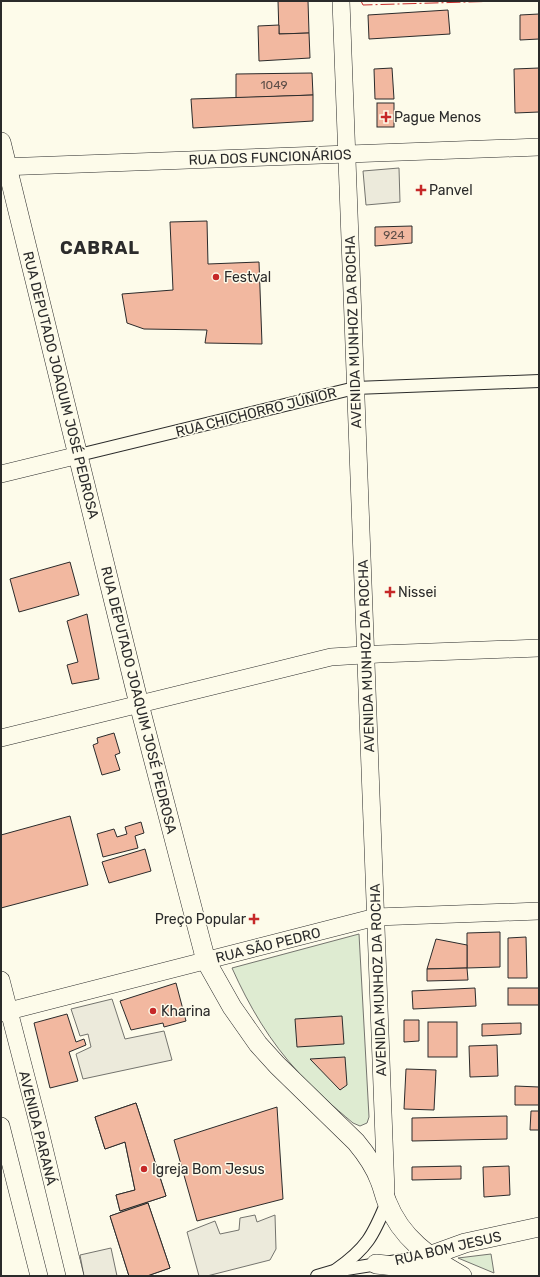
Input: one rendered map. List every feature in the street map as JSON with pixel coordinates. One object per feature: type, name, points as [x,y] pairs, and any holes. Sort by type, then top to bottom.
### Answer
[{"type":"main road","name":"AVENIDA MUNHOZ DA ROCHA","points":[[341,1],[386,1202],[406,1236],[429,1256],[462,1276]]},
{"type":"main road","name":"RUA DEPUTADO JOAQUIM JOSÉ PEDROSA","points":[[1,142],[4,167],[79,455],[139,704],[206,961],[232,1007],[258,1044],[277,1065],[356,1142],[365,1153],[374,1166],[386,1202]]},
{"type":"main road","name":"RUA DOS FUNCIONÁRIOS","points":[[4,167],[539,147]]},
{"type":"main road","name":"RUA CHICHORRO JÚNIOR","points":[[1,474],[79,455]]},
{"type":"main road","points":[[1,738],[331,657],[366,654],[539,648]]},
{"type":"main road","points":[[331,657],[343,659],[349,663],[353,667],[356,674],[369,746]]},
{"type":"main road","name":"RUA SÃO PEDRO","points":[[5,1012],[376,917],[539,912]]},
{"type":"main road","name":"AVENIDA PARANÁ","points":[[1,980],[5,1012],[38,1122],[75,1276]]},
{"type":"main road","points":[[1,1126],[39,1276]]},
{"type":"main road","name":"RUA BOM JESUS","points":[[429,1256],[478,1240],[539,1227]]},
{"type":"main road","points":[[376,1264],[412,1268],[454,1276]]},
{"type":"street","name":"RUA CHICHORRO JÚNIOR","points":[[79,455],[355,388],[539,382]]},
{"type":"street","name":"RUA BOM JESUS","points":[[334,1271],[360,1251],[368,1242],[375,1230],[386,1202]]},
{"type":"street","name":"RUA BOM JESUS","points":[[317,1276],[334,1271],[429,1256]]},
{"type":"green space","points":[[359,934],[369,1117],[367,1123],[360,1126],[353,1123],[325,1099],[288,1061],[261,1023],[232,968]]},
{"type":"green space","points":[[491,1254],[494,1273],[458,1258]]},
{"type":"shaded area","points":[[399,168],[400,202],[366,205],[363,171]]},
{"type":"shaded area","points":[[112,999],[125,1039],[164,1031],[172,1060],[83,1079],[76,1054],[91,1047],[88,1034],[80,1036],[71,1009]]},
{"type":"shaded area","points":[[255,1215],[257,1222],[275,1215],[276,1249],[270,1260],[207,1276],[199,1276],[187,1232],[215,1221],[220,1234],[239,1230],[240,1218]]},
{"type":"shaded area","points":[[111,1248],[117,1276],[84,1276],[80,1255]]},
{"type":"building","points":[[278,1],[308,1],[309,33],[279,34]]},
{"type":"building","points":[[448,10],[450,34],[369,39],[368,15]]},
{"type":"building","points":[[539,14],[539,39],[520,40],[520,15]]},
{"type":"building","points":[[279,25],[279,34],[309,33],[310,58],[259,61],[258,26]]},
{"type":"building","points":[[392,68],[394,99],[375,99],[374,69]]},
{"type":"building","points":[[539,68],[539,112],[515,113],[514,69]]},
{"type":"building","points":[[312,73],[313,95],[236,98],[236,74]]},
{"type":"building","points":[[313,95],[313,121],[193,128],[191,99]]},
{"type":"building","points":[[377,103],[394,103],[394,127],[377,127]]},
{"type":"building","name":"Festval","points":[[207,221],[208,264],[259,262],[262,344],[205,343],[207,330],[144,329],[127,323],[122,294],[173,290],[170,222]]},
{"type":"building","points":[[412,226],[412,243],[375,246],[375,227]]},
{"type":"building","points":[[70,562],[79,595],[19,612],[10,579]]},
{"type":"building","points":[[87,614],[99,679],[72,684],[67,665],[78,662],[67,621]]},
{"type":"building","points":[[114,733],[120,753],[115,755],[120,770],[102,775],[93,745],[98,743],[97,738]]},
{"type":"building","points":[[70,816],[88,885],[1,908],[1,835]]},
{"type":"building","points":[[141,822],[144,833],[135,836],[138,848],[103,857],[97,834],[114,829],[117,837],[127,834],[125,827]]},
{"type":"building","points":[[145,849],[151,871],[109,883],[102,862]]},
{"type":"building","points":[[500,932],[500,967],[467,968],[467,933]]},
{"type":"building","points":[[526,937],[527,978],[508,978],[508,938]]},
{"type":"building","points":[[436,939],[467,945],[467,968],[427,969]]},
{"type":"building","points":[[467,968],[468,980],[427,981],[427,969]]},
{"type":"building","name":"Kharina","points":[[176,983],[186,1021],[164,1027],[163,1023],[131,1030],[120,1001]]},
{"type":"building","points":[[475,988],[476,1006],[413,1009],[412,991]]},
{"type":"building","points":[[508,988],[539,988],[539,1005],[508,1005]]},
{"type":"building","points":[[67,1014],[76,1042],[84,1039],[86,1045],[69,1052],[78,1081],[50,1088],[34,1023]]},
{"type":"building","points":[[342,1016],[344,1044],[297,1047],[295,1019]]},
{"type":"building","points":[[404,1020],[419,1020],[419,1041],[404,1042]]},
{"type":"building","points":[[428,1022],[457,1022],[457,1057],[428,1057]]},
{"type":"building","points":[[521,1023],[521,1034],[482,1036],[482,1024]]},
{"type":"building","points":[[497,1045],[498,1076],[470,1077],[469,1046]]},
{"type":"building","points":[[345,1057],[347,1085],[340,1090],[310,1059]]},
{"type":"building","points":[[406,1069],[436,1070],[434,1110],[404,1109]]},
{"type":"building","points":[[515,1086],[539,1087],[539,1105],[515,1105]]},
{"type":"building","name":"Igreja Bom Jesus","points":[[136,1103],[166,1196],[120,1211],[116,1195],[135,1190],[125,1142],[105,1149],[95,1117]]},
{"type":"building","name":"Igreja Bom Jesus","points":[[136,1103],[166,1196],[120,1211],[116,1195],[135,1190],[125,1142],[105,1149],[95,1117]]},
{"type":"building","points":[[277,1107],[283,1199],[197,1221],[174,1140]]},
{"type":"building","points":[[531,1111],[539,1111],[539,1130],[530,1130]]},
{"type":"building","points":[[507,1116],[507,1139],[412,1141],[412,1118]]},
{"type":"building","points":[[461,1166],[461,1179],[412,1180],[412,1167]]},
{"type":"building","points":[[509,1166],[510,1195],[484,1197],[483,1167]]},
{"type":"building","name":"Igreja Bom Jesus","points":[[148,1203],[170,1268],[147,1276],[129,1276],[110,1216]]},
{"type":"building","name":"Igreja Bom Jesus","points":[[148,1203],[170,1268],[147,1276],[129,1276],[110,1216]]},
{"type":"power","points":[[361,1],[363,5],[503,1]]},
{"type":"place","name":"Pague Menos","points":[[386,117]]},
{"type":"place","name":"Panvel","points":[[421,190]]},
{"type":"place","name":"Festval","points":[[216,277]]},
{"type":"place","name":"Nissei","points":[[390,592]]},
{"type":"place","name":"Preço Popular","points":[[254,919]]},
{"type":"place","name":"Kharina","points":[[153,1011]]},
{"type":"place","name":"Igreja Bom Jesus","points":[[144,1169]]},
{"type":"district","name":"CABRAL","points":[[100,248]]}]
